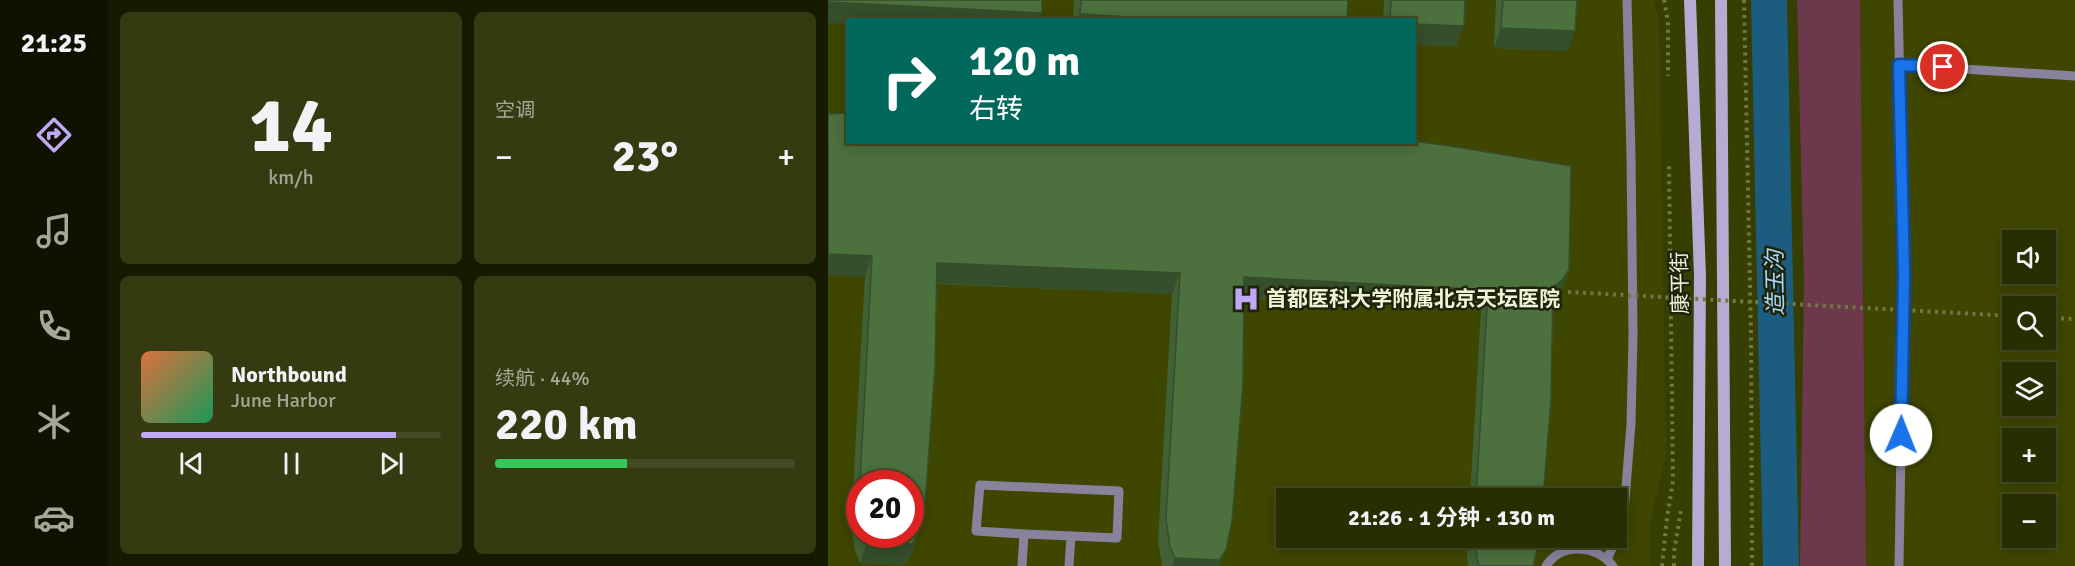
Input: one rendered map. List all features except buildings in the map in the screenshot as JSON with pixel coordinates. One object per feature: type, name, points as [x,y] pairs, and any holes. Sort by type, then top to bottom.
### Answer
[{"type":"street","name":"康平街","points":[[1690,0],[1700,276],[1698,566]]},
{"type":"street","name":"康平街","points":[[1721,0],[1725,566]]},
{"type":"lane","points":[[1546,566],[1559,554],[1571,549],[1590,550],[1610,563],[1623,525],[1631,424],[1633,334],[1632,177],[1627,0]]},
{"type":"lane","points":[[1898,0],[1904,274],[1899,566]]},
{"type":"lane","points":[[1899,65],[2075,76]]},
{"type":"lane","points":[[980,485],[1119,491],[1117,538],[1071,536],[976,531],[980,485]]},
{"type":"lane","points":[[1022,566],[1024,534]]},
{"type":"lane","points":[[1069,566],[1071,536]]},
{"type":"path","points":[[1664,0],[1668,22],[1668,76]]},
{"type":"path","points":[[1744,0],[1751,333],[1752,566]]},
{"type":"path","points":[[1662,566],[1674,481],[1669,165]]},
{"type":"path","points":[[1568,292],[2002,315]]},
{"type":"path","points":[[1684,292],[1684,304]]},
{"type":"path","points":[[2056,318],[2075,319]]},
{"type":"path","points":[[1674,566],[1674,552],[1682,506]]},
{"type":"shaded area","name":"首都医科大学附属北京天坛医院","points":[[828,0],[1653,0],[1659,20],[1666,455],[1650,522],[1650,566],[828,566]]},
{"type":"shaded area","points":[[1797,0],[1860,0],[1866,566],[1800,566],[1804,282]]},
{"type":"shaded area","points":[[1860,0],[2075,0],[2075,566],[1866,566]]},
{"type":"waterway","name":"造玉沟","points":[[1769,0],[1781,566]]},
{"type":"place","name":"首都医科大学附属北京天坛医院","points":[[1246,299]]},
{"type":"route","points":[[1901,435],[1904,274],[1899,65],[1943,67]]}]
